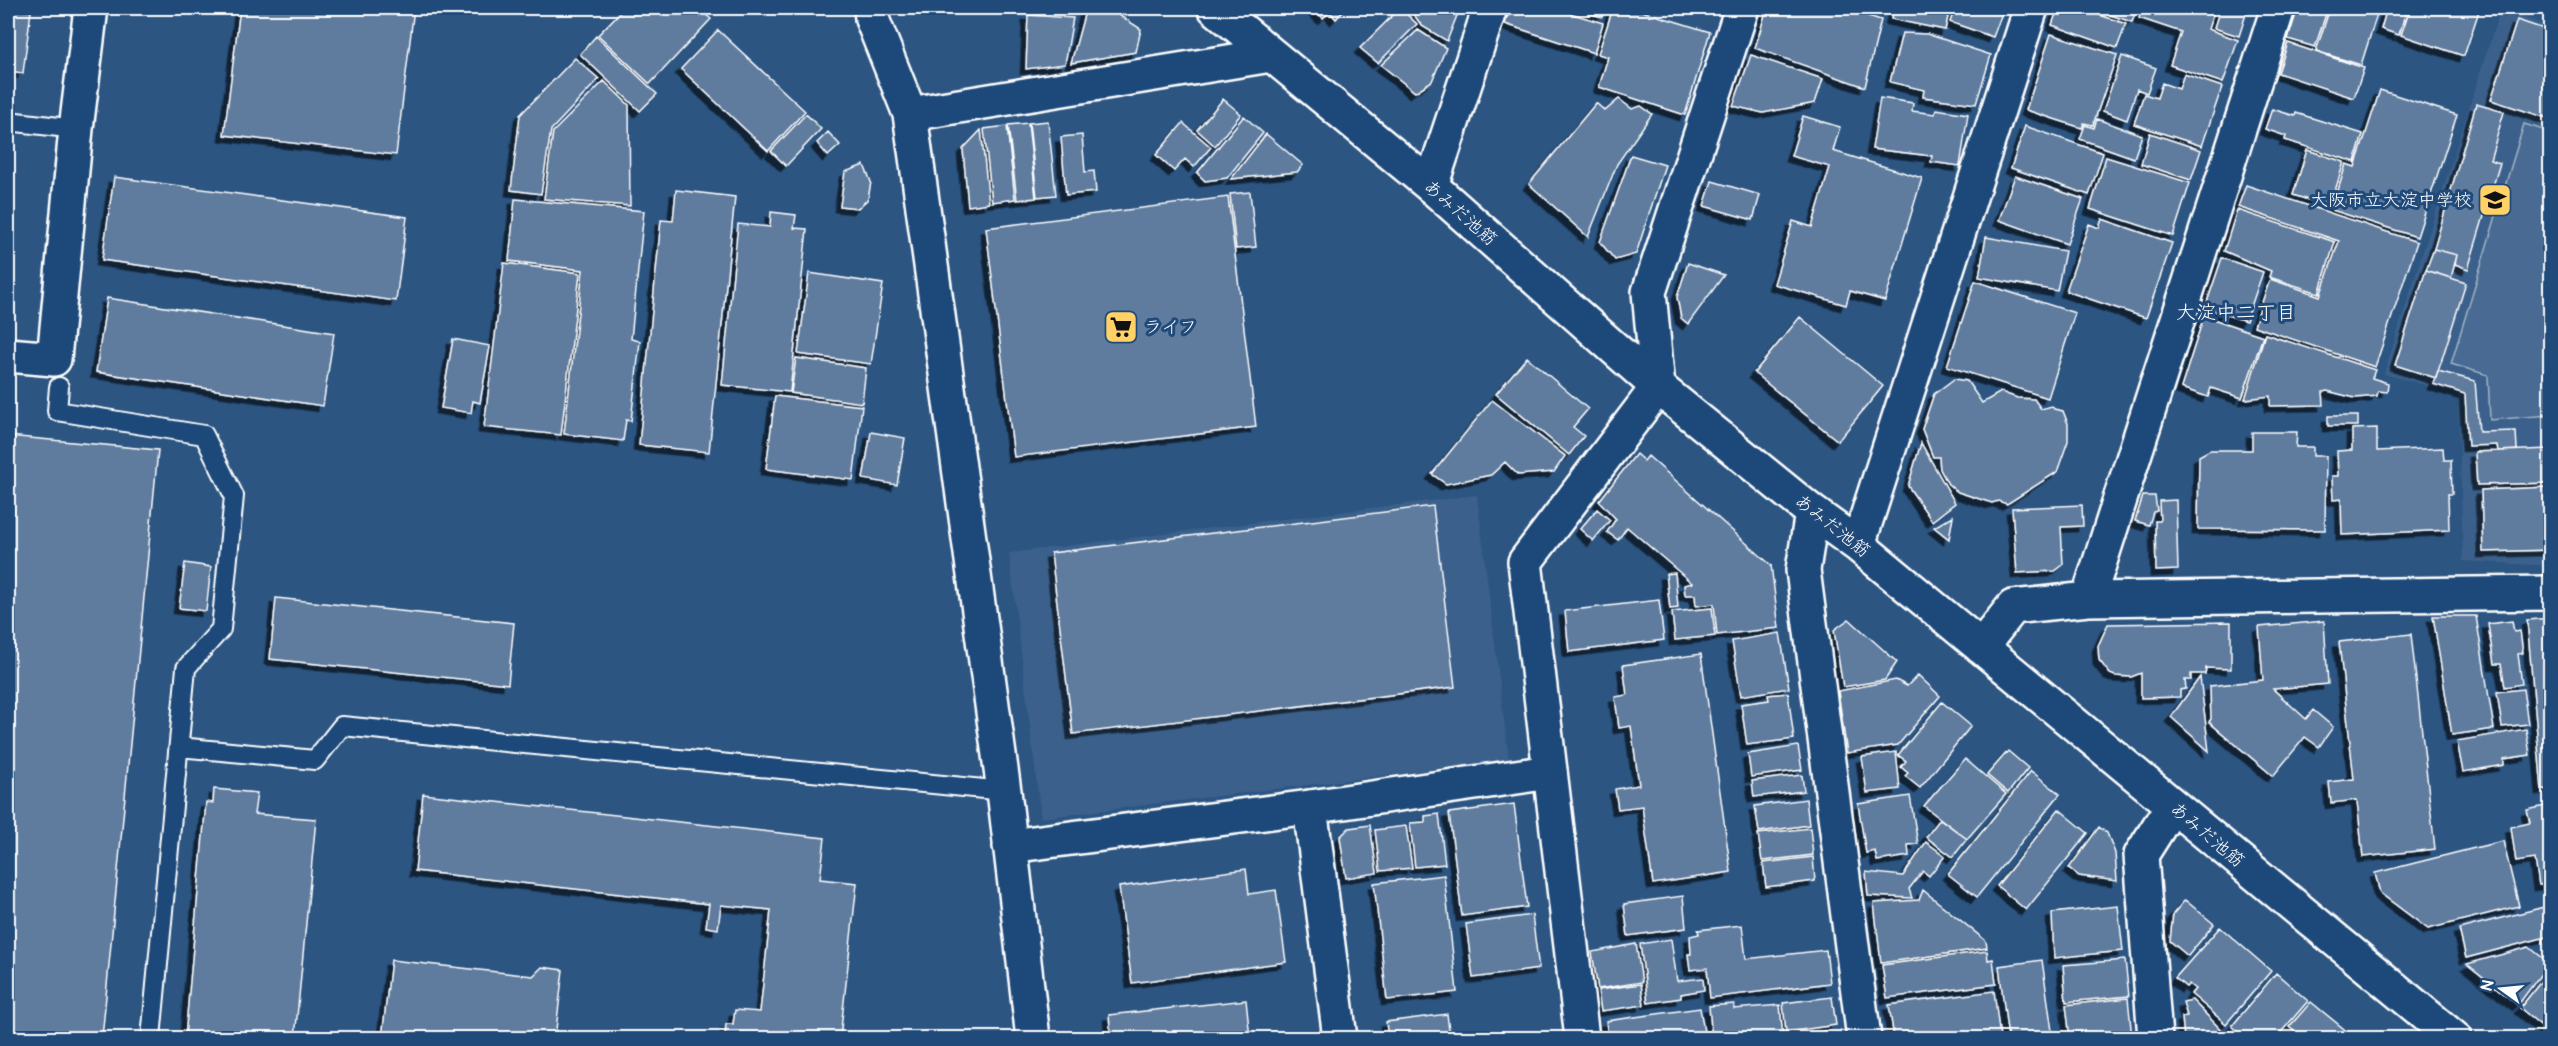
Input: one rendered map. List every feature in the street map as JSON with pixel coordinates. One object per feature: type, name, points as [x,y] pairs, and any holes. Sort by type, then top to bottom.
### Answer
[{"type":"street","points":[[8,354],[54,359],[76,129],[91,8]]},
{"type":"street","points":[[871,8],[872,19],[910,114],[1004,791],[1033,1038]]},
{"type":"street","points":[[1431,186],[1490,8]]},
{"type":"street","points":[[1582,1038],[1525,562],[1658,387],[1649,292],[1742,8]]},
{"type":"street","points":[[1858,545],[2031,8]]},
{"type":"street","points":[[2088,599],[2278,8]]},
{"type":"street","name":"あみだ池筋","points":[[1222,10],[1271,56],[1431,186],[1658,387],[1812,512],[1858,545],[2454,1038]]},
{"type":"street","points":[[910,114],[1271,56]]},
{"type":"street","points":[[1812,512],[1803,570],[1864,1038]]},
{"type":"street","points":[[1981,647],[2013,607],[2088,599],[2550,593]]},
{"type":"street","points":[[1010,846],[1310,807],[1550,772]]},
{"type":"street","points":[[2155,1038],[2141,855],[2172,806]]},
{"type":"street","points":[[1310,807],[1340,1038]]},
{"type":"lane","points":[[8,121],[76,129]]},
{"type":"lane","points":[[59,387],[57,411],[204,435],[234,496],[221,629],[186,668],[151,1038]]},
{"type":"lane","points":[[178,747],[315,760],[342,726],[1004,791]]},
{"type":"shaded area","name":"大阪市立大淀中学校","points":[[2500,10],[2550,26],[2550,566],[2463,561],[2458,394],[2384,374]]},
{"type":"shaded area","points":[[2524,124],[2550,132],[2550,415],[2490,420],[2488,375],[2451,364]]},
{"type":"shaded area","points":[[1477,495],[1509,760],[1041,818],[1009,553]]},
{"type":"building","points":[[240,8],[414,8],[396,155],[224,135]]},
{"type":"building","points":[[624,8],[698,8],[711,19],[650,84],[598,35]]},
{"type":"building","points":[[1086,8],[1108,8],[1141,29],[1136,52],[1071,63]]},
{"type":"building","points":[[1312,8],[1346,8],[1336,19],[1330,12],[1323,18]]},
{"type":"building","points":[[1400,8],[1417,24],[1378,63],[1360,48]]},
{"type":"building","points":[[1409,8],[1460,8],[1447,41],[1422,26]]},
{"type":"building","points":[[1511,8],[1553,8],[1603,23],[1594,53],[1505,24]]},
{"type":"building","points":[[1573,8],[1605,8],[1602,17]]},
{"type":"building","points":[[1613,8],[1632,8],[1710,32],[1685,115],[1599,87],[1608,57],[1598,54]]},
{"type":"building","points":[[1767,8],[1842,8],[1881,20],[1865,87],[1755,48]]},
{"type":"building","points":[[1894,8],[1950,8],[1945,30],[1891,19]]},
{"type":"building","points":[[1955,8],[2004,8],[1993,37],[1950,22]]},
{"type":"building","points":[[2058,8],[2079,8],[2126,24],[2117,48],[2052,25]]},
{"type":"building","points":[[2089,8],[2137,8],[2132,22]]},
{"type":"building","points":[[2143,8],[2215,8],[2208,29],[2238,40],[2223,83],[2170,65],[2181,32],[2139,18]]},
{"type":"building","points":[[2220,8],[2248,8],[2239,36],[2214,28]]},
{"type":"building","points":[[2298,8],[2328,8],[2315,47],[2288,39]]},
{"type":"building","points":[[2330,8],[2379,8],[2361,65],[2316,51]]},
{"type":"building","points":[[2387,8],[2407,8],[2399,35],[2381,29]]},
{"type":"building","points":[[2410,8],[2480,8],[2464,56],[2401,35]]},
{"type":"building","points":[[8,9],[31,11],[23,73],[8,71]]},
{"type":"building","points":[[1028,15],[1073,18],[1065,64],[1026,69]]},
{"type":"building","points":[[2517,20],[2550,31],[2550,119],[2491,100]]},
{"type":"building","points":[[718,30],[805,111],[768,151],[681,69]]},
{"type":"building","points":[[1418,30],[1446,48],[1432,81],[1415,92],[1381,65]]},
{"type":"building","points":[[1902,33],[1927,34],[1991,55],[1976,104],[1923,97],[1924,90],[1890,82]]},
{"type":"building","points":[[2051,34],[2117,55],[2093,125],[2084,123],[2082,128],[2026,110]]},
{"type":"building","points":[[596,36],[657,94],[640,111],[580,54]]},
{"type":"building","points":[[2288,43],[2364,68],[2354,98],[2278,73]]},
{"type":"building","points":[[1751,55],[1823,79],[1815,103],[1763,113],[1733,106]]},
{"type":"building","points":[[2122,56],[2156,68],[2147,93],[2137,89],[2127,120],[2103,111]]},
{"type":"building","points":[[575,58],[599,79],[551,130],[541,194],[511,190],[520,115]]},
{"type":"building","points":[[2184,74],[2222,87],[2202,146],[2134,124],[2144,94],[2157,98],[2162,83],[2179,89]]},
{"type":"building","points":[[604,81],[629,105],[630,206],[544,199],[553,132]]},
{"type":"building","points":[[2380,90],[2457,115],[2417,237],[2332,210],[2346,164],[2355,167]]},
{"type":"building","points":[[1880,98],[1913,103],[1912,111],[1935,114],[1936,109],[1968,114],[1960,166],[1931,162],[1932,156],[1872,149]]},
{"type":"building","points":[[1223,99],[1241,114],[1215,146],[1197,130]]},
{"type":"building","points":[[1619,99],[1632,109],[1641,106],[1652,114],[1617,164],[1588,237],[1529,184],[1596,103],[1605,111]]},
{"type":"building","points":[[2476,104],[2504,112],[2490,160],[2500,163],[2468,269],[2455,264],[2457,255],[2434,249]]},
{"type":"building","points":[[2272,109],[2295,116],[2296,113],[2363,134],[2355,162],[2285,140],[2286,136],[2265,129]]},
{"type":"building","points":[[806,114],[821,129],[786,166],[771,151]]},
{"type":"building","points":[[1244,116],[1263,133],[1227,178],[1205,181],[1197,173]]},
{"type":"building","points":[[1803,116],[1840,127],[1833,151],[1922,178],[1885,301],[1850,291],[1846,305],[1774,284],[1793,221],[1812,227],[1830,167],[1791,156]]},
{"type":"building","points":[[2097,119],[2142,135],[2134,158],[2080,139],[2085,125],[2094,128]]},
{"type":"building","points":[[1048,121],[1056,195],[1037,197],[1029,123]]},
{"type":"building","points":[[1028,123],[1036,198],[1017,200],[1008,125]]},
{"type":"building","points":[[1183,123],[1211,147],[1194,167],[1185,159],[1174,171],[1156,155]]},
{"type":"building","points":[[1007,126],[1015,199],[992,202],[984,129]]},
{"type":"building","points":[[2025,126],[2103,153],[2089,195],[2011,168]]},
{"type":"building","points":[[981,130],[989,203],[968,206],[963,149]]},
{"type":"building","points":[[828,132],[840,145],[828,156],[817,143]]},
{"type":"building","points":[[2150,133],[2201,150],[2191,180],[2141,164]]},
{"type":"building","points":[[1266,134],[1303,165],[1297,172],[1231,179]]},
{"type":"building","points":[[1082,135],[1085,172],[1094,171],[1096,192],[1066,195],[1061,137]]},
{"type":"building","points":[[2307,150],[2344,162],[2330,207],[2293,195]]},
{"type":"building","points":[[1631,155],[1665,165],[1636,254],[1615,260],[1600,242]]},
{"type":"building","points":[[2106,157],[2190,183],[2173,236],[2090,209]]},
{"type":"building","points":[[864,165],[871,182],[868,199],[858,208],[840,206],[845,172]]},
{"type":"building","points":[[2015,176],[2083,199],[2067,244],[1999,220]]},
{"type":"building","points":[[114,177],[407,217],[396,301],[102,260]]},
{"type":"building","points":[[1712,181],[1760,195],[1753,220],[1704,206]]},
{"type":"building","points":[[2246,185],[2417,242],[2375,367],[2254,326],[2270,279],[2320,296],[2339,241],[2238,207]]},
{"type":"building","points":[[676,190],[735,197],[709,452],[639,445],[661,220],[673,221]]},
{"type":"building","points":[[1250,192],[1256,247],[1236,249],[1230,194]]},
{"type":"building","name":"ライフ","points":[[1228,197],[1256,427],[1014,457],[986,228]]},
{"type":"building","points":[[515,199],[644,211],[631,339],[640,341],[631,421],[626,420],[623,441],[564,434],[583,270],[509,261]]},
{"type":"building","points":[[2237,210],[2335,242],[2319,293],[2269,277],[2271,271],[2224,251]]},
{"type":"building","points":[[771,212],[796,215],[794,228],[807,229],[790,392],[722,385],[738,224],[770,227]]},
{"type":"building","points":[[2102,219],[2172,243],[2146,318],[2066,291],[2089,224],[2099,228]]},
{"type":"building","points":[[1986,237],[2065,251],[2057,291],[1979,277]]},
{"type":"building","points":[[2434,249],[2457,255],[2451,278],[2426,270]]},
{"type":"building","points":[[2222,258],[2263,272],[2246,321],[2205,308]]},
{"type":"building","points":[[504,263],[580,273],[561,435],[484,427]]},
{"type":"building","points":[[1688,263],[1724,275],[1688,324],[1681,318],[1677,297]]},
{"type":"building","points":[[2426,270],[2466,283],[2436,378],[2395,365]]},
{"type":"building","points":[[809,273],[883,284],[871,364],[798,354]]},
{"type":"building","points":[[1975,281],[2075,313],[2048,398],[1947,366]]},
{"type":"building","points":[[107,298],[334,333],[323,406],[96,372]]},
{"type":"building","points":[[2204,316],[2263,336],[2242,398],[2211,388],[2208,397],[2181,388]]},
{"type":"building","points":[[1800,317],[1883,386],[1838,441],[1754,373]]},
{"type":"building","points":[[2265,334],[2375,370],[2372,378],[2388,383],[2387,392],[2378,391],[2377,396],[2355,398],[2327,391],[2323,392],[2324,405],[2270,406],[2270,396],[2245,399]]},
{"type":"building","points":[[453,339],[490,346],[480,403],[473,401],[471,413],[441,408]]},
{"type":"building","points":[[1527,357],[1588,409],[1573,427],[1584,436],[1569,455],[1496,394]]},
{"type":"building","points":[[796,358],[866,368],[862,403],[791,393]]},
{"type":"building","points":[[2438,371],[2475,381],[2479,432],[2516,431],[2517,450],[2498,451],[2497,445],[2468,446],[2465,394],[2433,384]]},
{"type":"building","points":[[1954,379],[1967,381],[1982,403],[2001,392],[2017,398],[2034,399],[2041,409],[2052,406],[2054,409],[2063,411],[2068,424],[2068,441],[2057,472],[2007,504],[1998,501],[1992,503],[1958,492],[1948,484],[1940,469],[1939,457],[1933,457],[1922,429],[1934,394]]},
{"type":"building","points":[[775,396],[862,406],[853,480],[766,469]]},
{"type":"building","points":[[1492,400],[1565,456],[1554,472],[1518,475],[1505,462],[1491,475],[1446,484],[1432,474]]},
{"type":"building","points":[[2328,416],[2358,416],[2358,426],[2328,426]]},
{"type":"building","points":[[2377,428],[2377,451],[2443,448],[2444,460],[2451,460],[2452,494],[2448,494],[2449,530],[2342,535],[2341,499],[2333,500],[2332,476],[2338,476],[2337,451],[2352,450],[2352,429]]},
{"type":"building","points":[[871,432],[905,438],[897,485],[863,479]]},
{"type":"building","points":[[2252,432],[2297,432],[2296,447],[2313,447],[2313,456],[2326,456],[2325,530],[2198,529],[2199,456],[2210,450],[2252,450]]},
{"type":"building","points":[[8,436],[158,450],[102,1038],[8,1038]]},
{"type":"building","points":[[1921,443],[1955,503],[1932,521],[1908,486]]},
{"type":"building","points":[[2550,449],[2550,483],[2477,485],[2475,452]]},
{"type":"building","points":[[1636,454],[1644,461],[1648,456],[1771,565],[1779,628],[1717,635],[1714,604],[1696,606],[1695,595],[1685,595],[1684,585],[1692,583],[1627,527],[1618,540],[1607,532],[1616,519],[1599,501]]},
{"type":"building","points":[[2550,487],[2550,550],[2483,552],[2481,490]]},
{"type":"building","points":[[2143,496],[2155,496],[2157,511],[2153,512],[2149,525],[2135,521]]},
{"type":"building","points":[[2176,500],[2178,570],[2156,571],[2155,521],[2160,521],[2159,501]]},
{"type":"building","points":[[2082,505],[2083,526],[2061,527],[2063,565],[2055,571],[2017,573],[2012,508]]},
{"type":"building","points":[[1433,506],[1455,687],[1073,734],[1051,553]]},
{"type":"building","points":[[1597,509],[1610,520],[1593,541],[1580,529]]},
{"type":"building","points":[[1953,516],[1949,539],[1934,527]]},
{"type":"building","points":[[185,563],[211,567],[206,611],[179,608]]},
{"type":"building","points":[[1675,573],[1678,608],[1670,609],[1666,574]]},
{"type":"building","points":[[276,598],[514,623],[508,684],[270,659]]},
{"type":"building","points":[[1659,600],[1664,640],[1569,652],[1565,611]]},
{"type":"building","points":[[1712,608],[1715,636],[1675,640],[1672,612]]},
{"type":"building","points":[[2433,616],[2476,616],[2494,729],[2452,735]]},
{"type":"building","points":[[2550,618],[2550,789],[2542,790],[2527,620]]},
{"type":"building","points":[[1849,619],[1897,662],[1885,680],[1843,687],[1834,630]]},
{"type":"building","points":[[2324,621],[2328,684],[2273,689],[2306,719],[2313,710],[2333,727],[2319,747],[2305,737],[2273,776],[2209,722],[2211,719],[2210,686],[2263,680],[2259,627]]},
{"type":"building","points":[[2512,621],[2514,632],[2520,631],[2523,653],[2518,654],[2522,684],[2505,687],[2501,664],[2494,664],[2488,624]]},
{"type":"building","points":[[2231,622],[2231,669],[2206,668],[2205,674],[2191,674],[2191,680],[2185,680],[2186,689],[2180,690],[2180,697],[2141,698],[2141,673],[2131,677],[2115,676],[2110,674],[2099,660],[2098,646],[2108,624]]},
{"type":"building","points":[[1780,633],[1789,688],[1741,696],[1732,641]]},
{"type":"building","points":[[2411,634],[2435,849],[2363,857],[2357,800],[2331,803],[2329,782],[2354,779],[2339,642]]},
{"type":"building","points":[[1701,654],[1731,872],[1653,884],[1642,806],[1618,809],[1615,789],[1639,785],[1631,726],[1619,728],[1615,697],[1627,695],[1623,665]]},
{"type":"building","points":[[1918,675],[1940,696],[1898,745],[1847,753],[1838,691],[1896,680],[1907,686]]},
{"type":"building","points":[[2200,677],[2209,751],[2171,717]]},
{"type":"building","points":[[2523,689],[2528,724],[2502,727],[2497,692]]},
{"type":"building","points":[[1788,693],[1794,739],[1747,745],[1741,704],[1769,700],[1768,695]]},
{"type":"building","points":[[1942,702],[1971,726],[1920,788],[1905,776],[1908,773],[1901,767],[1906,761],[1898,755]]},
{"type":"building","points":[[2526,729],[2530,755],[2504,759],[2504,765],[2463,772],[2457,741]]},
{"type":"building","points":[[1798,746],[1802,770],[1751,777],[1748,754]]},
{"type":"building","points":[[2008,751],[2028,768],[2008,793],[1987,775]]},
{"type":"building","points":[[1896,752],[1900,789],[1867,793],[1862,757]]},
{"type":"building","points":[[1965,759],[2006,794],[1967,839],[1924,806]]},
{"type":"building","points":[[2031,771],[2060,794],[1977,897],[1948,874]]},
{"type":"building","points":[[1802,775],[1804,791],[1754,797],[1752,781]]},
{"type":"building","points":[[214,789],[257,793],[254,814],[316,819],[295,1038],[185,1038],[206,802],[213,803]]},
{"type":"building","points":[[423,794],[825,838],[820,879],[857,883],[840,1038],[725,1038],[726,1024],[733,1024],[735,1010],[760,1012],[771,910],[721,905],[718,929],[706,927],[709,904],[415,871]]},
{"type":"building","points":[[1910,796],[1918,844],[1908,845],[1909,856],[1877,861],[1875,851],[1866,853],[1858,804]]},
{"type":"building","points":[[1806,799],[1809,825],[1759,832],[1755,806]]},
{"type":"building","points":[[1514,804],[1527,907],[1462,916],[1449,813]]},
{"type":"building","points":[[2550,805],[2550,884],[2539,885],[2535,859],[2516,862],[2511,827],[2530,823],[2527,810]]},
{"type":"building","points":[[2059,809],[2088,833],[2026,910],[1997,886]]},
{"type":"building","points":[[1439,814],[1445,864],[1415,867],[1410,823],[1425,822],[1425,816]]},
{"type":"building","points":[[1940,819],[1967,839],[1953,857],[1926,837]]},
{"type":"building","points":[[1370,825],[1377,873],[1346,878],[1340,837],[1349,828]]},
{"type":"building","points":[[1406,826],[1412,868],[1380,871],[1375,830]]},
{"type":"building","points":[[2099,827],[2107,833],[2115,853],[2117,881],[2079,876],[2069,868]]},
{"type":"building","points":[[1810,828],[1813,855],[1762,861],[1758,834]]},
{"type":"building","points":[[2503,841],[2519,906],[2428,929],[2380,893],[2375,873]]},
{"type":"building","points":[[1926,842],[1945,856],[1929,876],[1923,871],[1909,889],[1912,898],[1868,896],[1866,872],[1903,876]]},
{"type":"building","points":[[1813,857],[1815,881],[1766,887],[1763,863]]},
{"type":"building","points":[[1246,869],[1249,894],[1276,890],[1286,962],[1132,983],[1119,887]]},
{"type":"building","points":[[1444,875],[1457,992],[1387,1000],[1374,883]]},
{"type":"building","points":[[1923,890],[1986,941],[1987,948],[1881,963],[1874,903],[1919,900]]},
{"type":"building","points":[[1683,896],[1686,928],[1628,936],[1624,904]]},
{"type":"building","points":[[2185,900],[2214,924],[2188,956],[2170,941],[2173,914]]},
{"type":"building","points":[[2118,906],[2123,951],[2054,958],[2052,913]]},
{"type":"building","points":[[2544,907],[2550,936],[2466,958],[2459,929]]},
{"type":"building","points":[[1532,915],[1539,969],[1473,978],[1466,924]]},
{"type":"building","points":[[1742,925],[1746,959],[1826,950],[1830,983],[1710,998],[1707,968],[1690,970],[1688,954],[1691,954],[1690,936],[1699,934],[1698,930]]},
{"type":"building","points":[[2220,927],[2271,971],[2226,1024],[2191,994],[2195,989],[2189,984],[2186,987],[2175,978]]},
{"type":"building","points":[[1671,939],[1677,981],[1703,978],[1704,990],[1681,994],[1681,998],[1648,1003],[1640,944]]},
{"type":"building","points":[[1636,944],[1642,982],[1598,989],[1592,952]]},
{"type":"building","points":[[2529,947],[2549,963],[2518,1005],[2467,964]]},
{"type":"building","points":[[1987,951],[1988,960],[1993,959],[1996,984],[1887,998],[1882,965]]},
{"type":"building","points":[[391,960],[533,976],[542,967],[563,970],[555,1038],[382,1038]]},
{"type":"building","points":[[2042,960],[2053,1038],[2008,1038],[1999,966]]},
{"type":"building","points":[[2125,960],[2129,996],[2066,1002],[2063,965]]},
{"type":"building","points":[[2550,970],[2550,1033],[2520,1008]]},
{"type":"building","points":[[2276,973],[2308,1001],[2276,1038],[2246,1038],[2232,1026]]},
{"type":"building","points":[[1641,984],[1644,1005],[1601,1011],[1598,990]]},
{"type":"building","points":[[1994,991],[2000,1038],[1894,1038],[1889,1005]]},
{"type":"building","points":[[1832,997],[1836,1025],[1786,1032],[1783,1003]]},
{"type":"building","points":[[2128,998],[2132,1038],[2070,1038],[2066,1005]]},
{"type":"building","points":[[1246,1000],[1250,1038],[1111,1038],[1109,1015]]},
{"type":"building","points":[[2192,1000],[2229,1038],[2184,1038],[2182,1017],[2187,1016],[2183,1002]]},
{"type":"building","points":[[2311,1002],[2355,1038],[2289,1038],[2295,1032],[2289,1027]]},
{"type":"building","points":[[1734,1004],[1734,1009],[1780,1005],[1783,1038],[1712,1038],[1709,1006]]},
{"type":"building","points":[[1700,1008],[1705,1038],[1608,1038],[1606,1021]]},
{"type":"building","points":[[1447,1014],[1450,1038],[1388,1038],[1386,1022]]},
{"type":"building","points":[[1827,1031],[1828,1038],[1786,1038],[1786,1036]]},
{"type":"place","name":"大阪市立大淀中学校","points":[[2495,200]]},
{"type":"place","name":"ライフ","points":[[1121,327]]},
{"type":"district","name":"大淀中二丁目","points":[[2236,312]]}]
